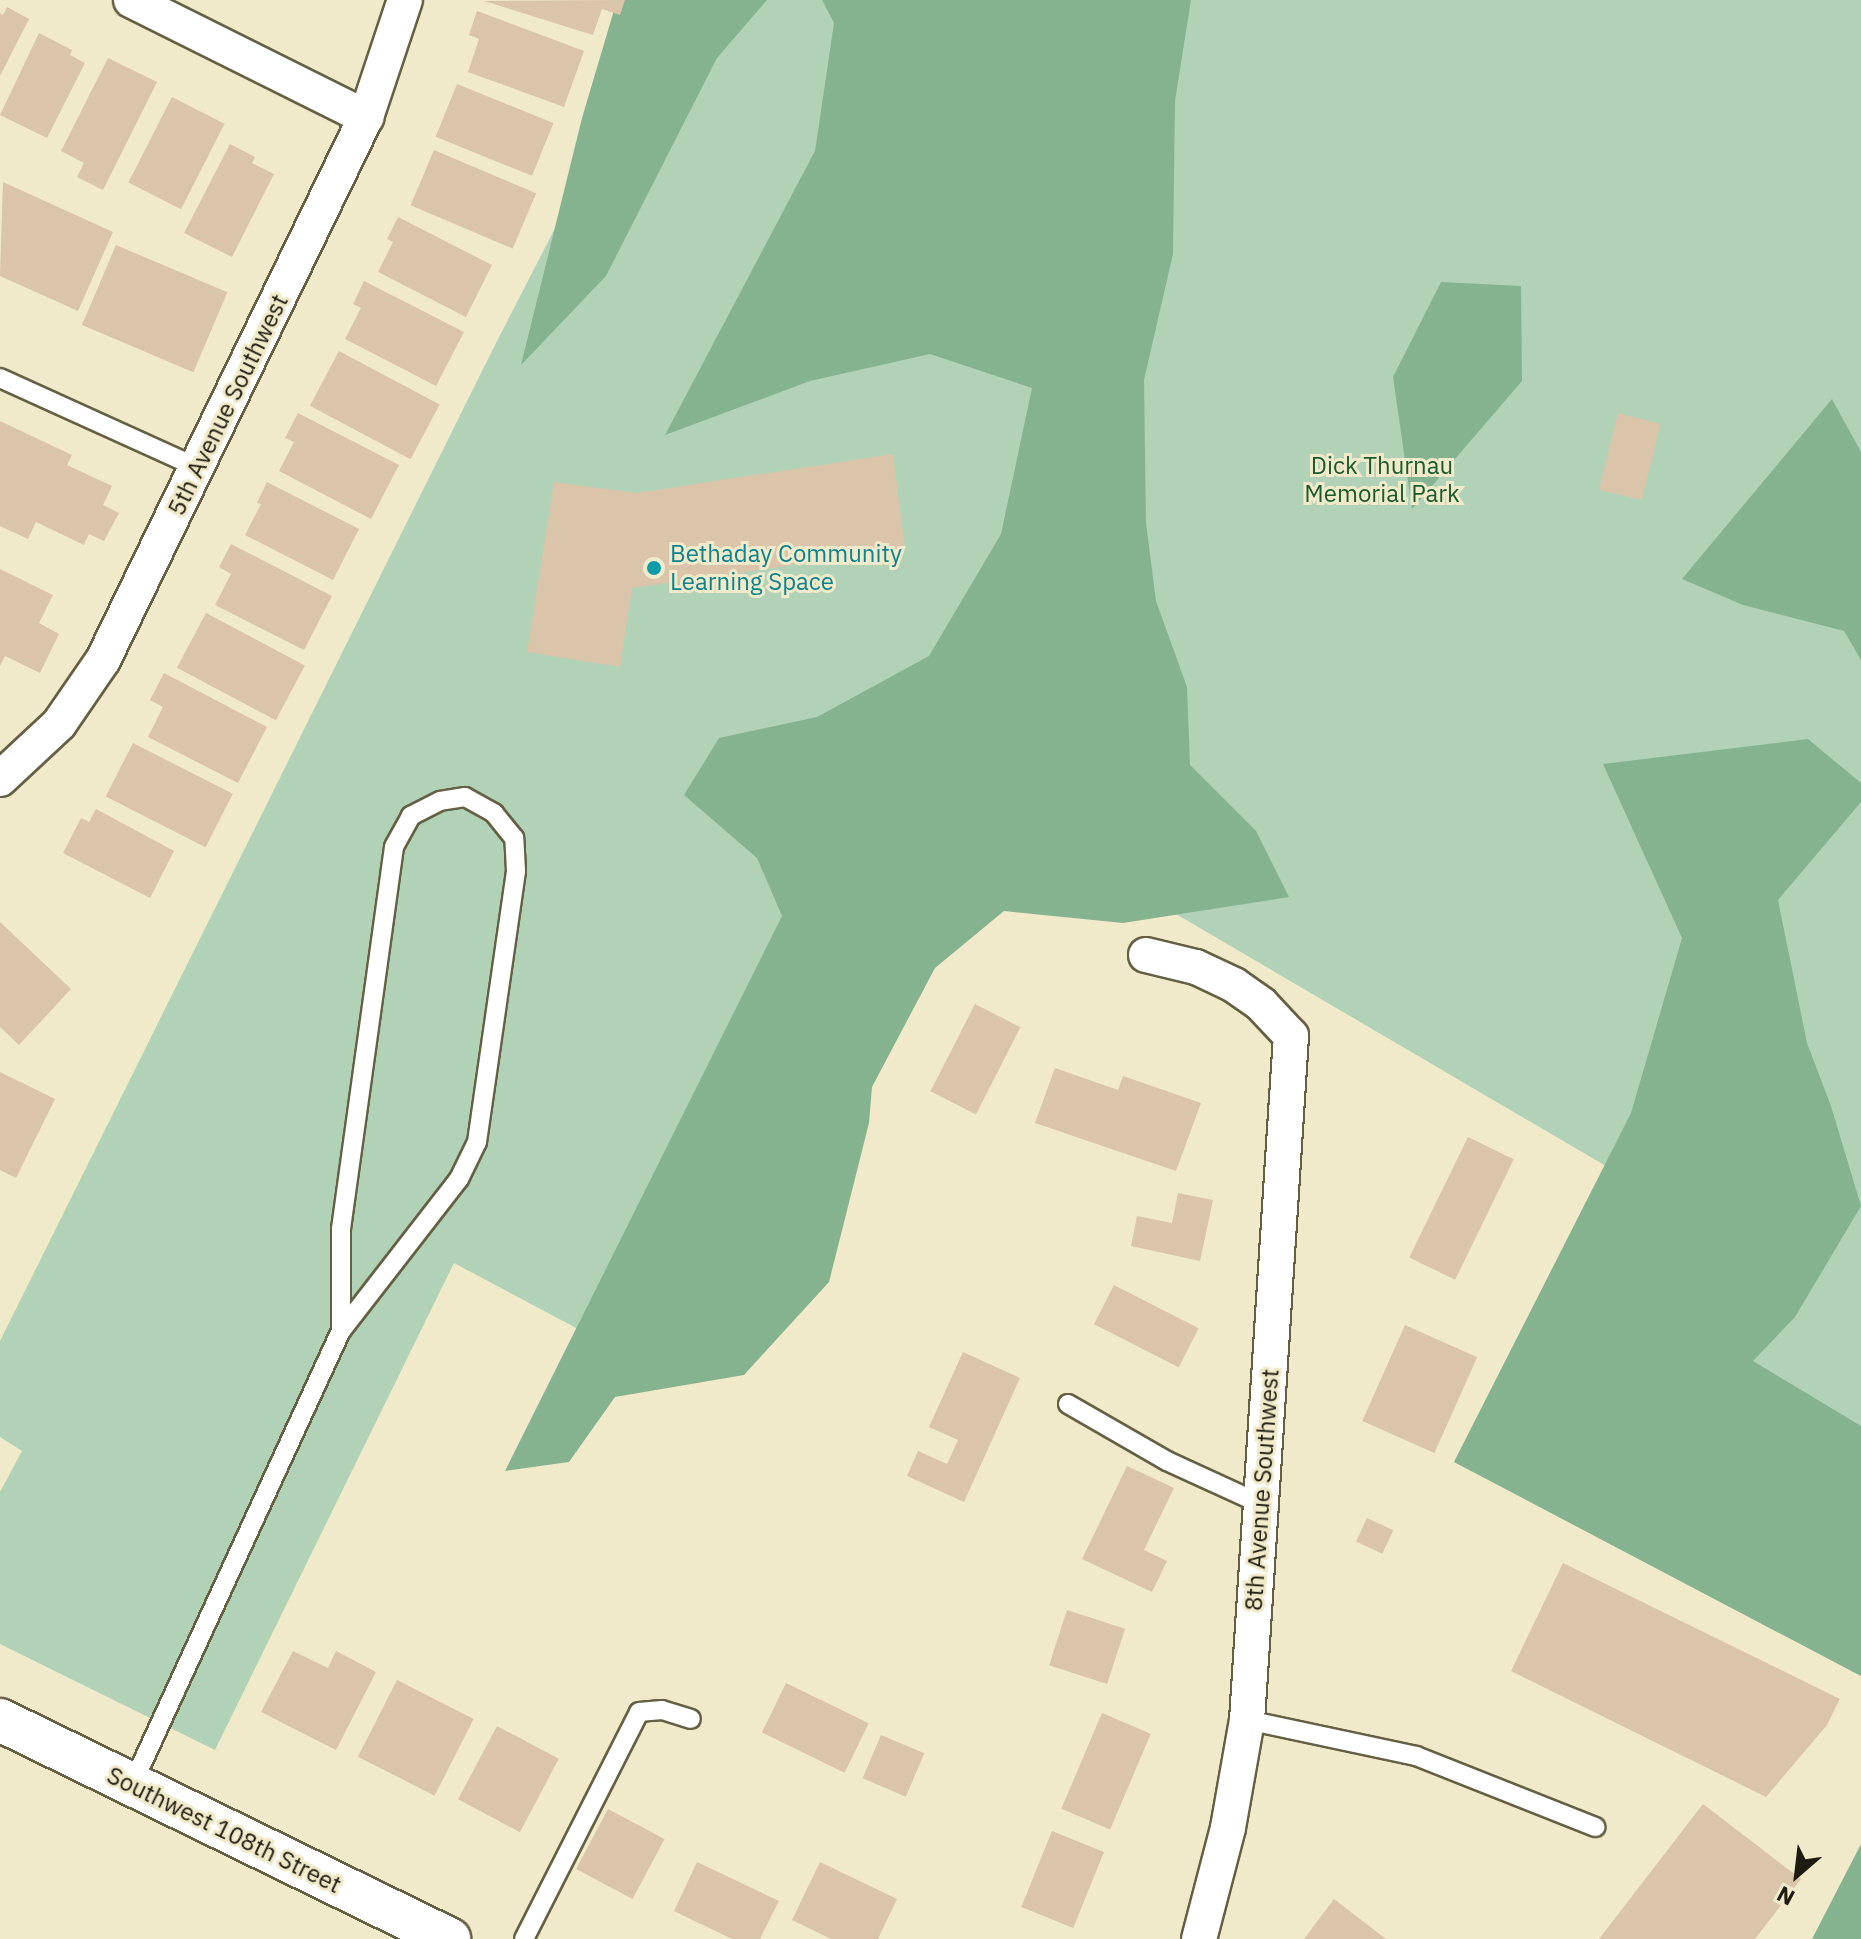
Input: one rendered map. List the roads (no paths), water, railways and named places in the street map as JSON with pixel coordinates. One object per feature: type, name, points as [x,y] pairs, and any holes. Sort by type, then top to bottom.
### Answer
[{"type":"street","points":[[131,0],[366,117]]},
{"type":"street","name":"5th Avenue Southwest","points":[[0,779],[59,724],[103,660],[366,117],[405,0]]},
{"type":"street","name":"8th Avenue Southwest","points":[[1146,955],[1196,967],[1234,985],[1261,1004],[1291,1036],[1247,1720],[1228,1828],[1199,1939]]},
{"type":"street","name":"Southwest 108th Street","points":[[0,1720],[449,1939]]},
{"type":"lane","points":[[0,378],[198,468]]},
{"type":"lane","points":[[132,1785],[341,1331],[459,1179],[477,1142],[516,871],[514,838],[494,813],[465,797],[440,801],[411,816],[394,847],[341,1229],[341,1331]]},
{"type":"lane","points":[[1068,1404],[1167,1461],[1261,1504]]},
{"type":"lane","points":[[524,1939],[639,1712],[662,1710],[691,1719]]},
{"type":"lane","points":[[1247,1720],[1416,1756],[1595,1827]]},
{"type":"place","name":"Bethaday Community Learning Space","points":[[654,568]]},
{"type":"park label","name":"Dick Thurnau Memorial Park","points":[[1382,480]]}]
